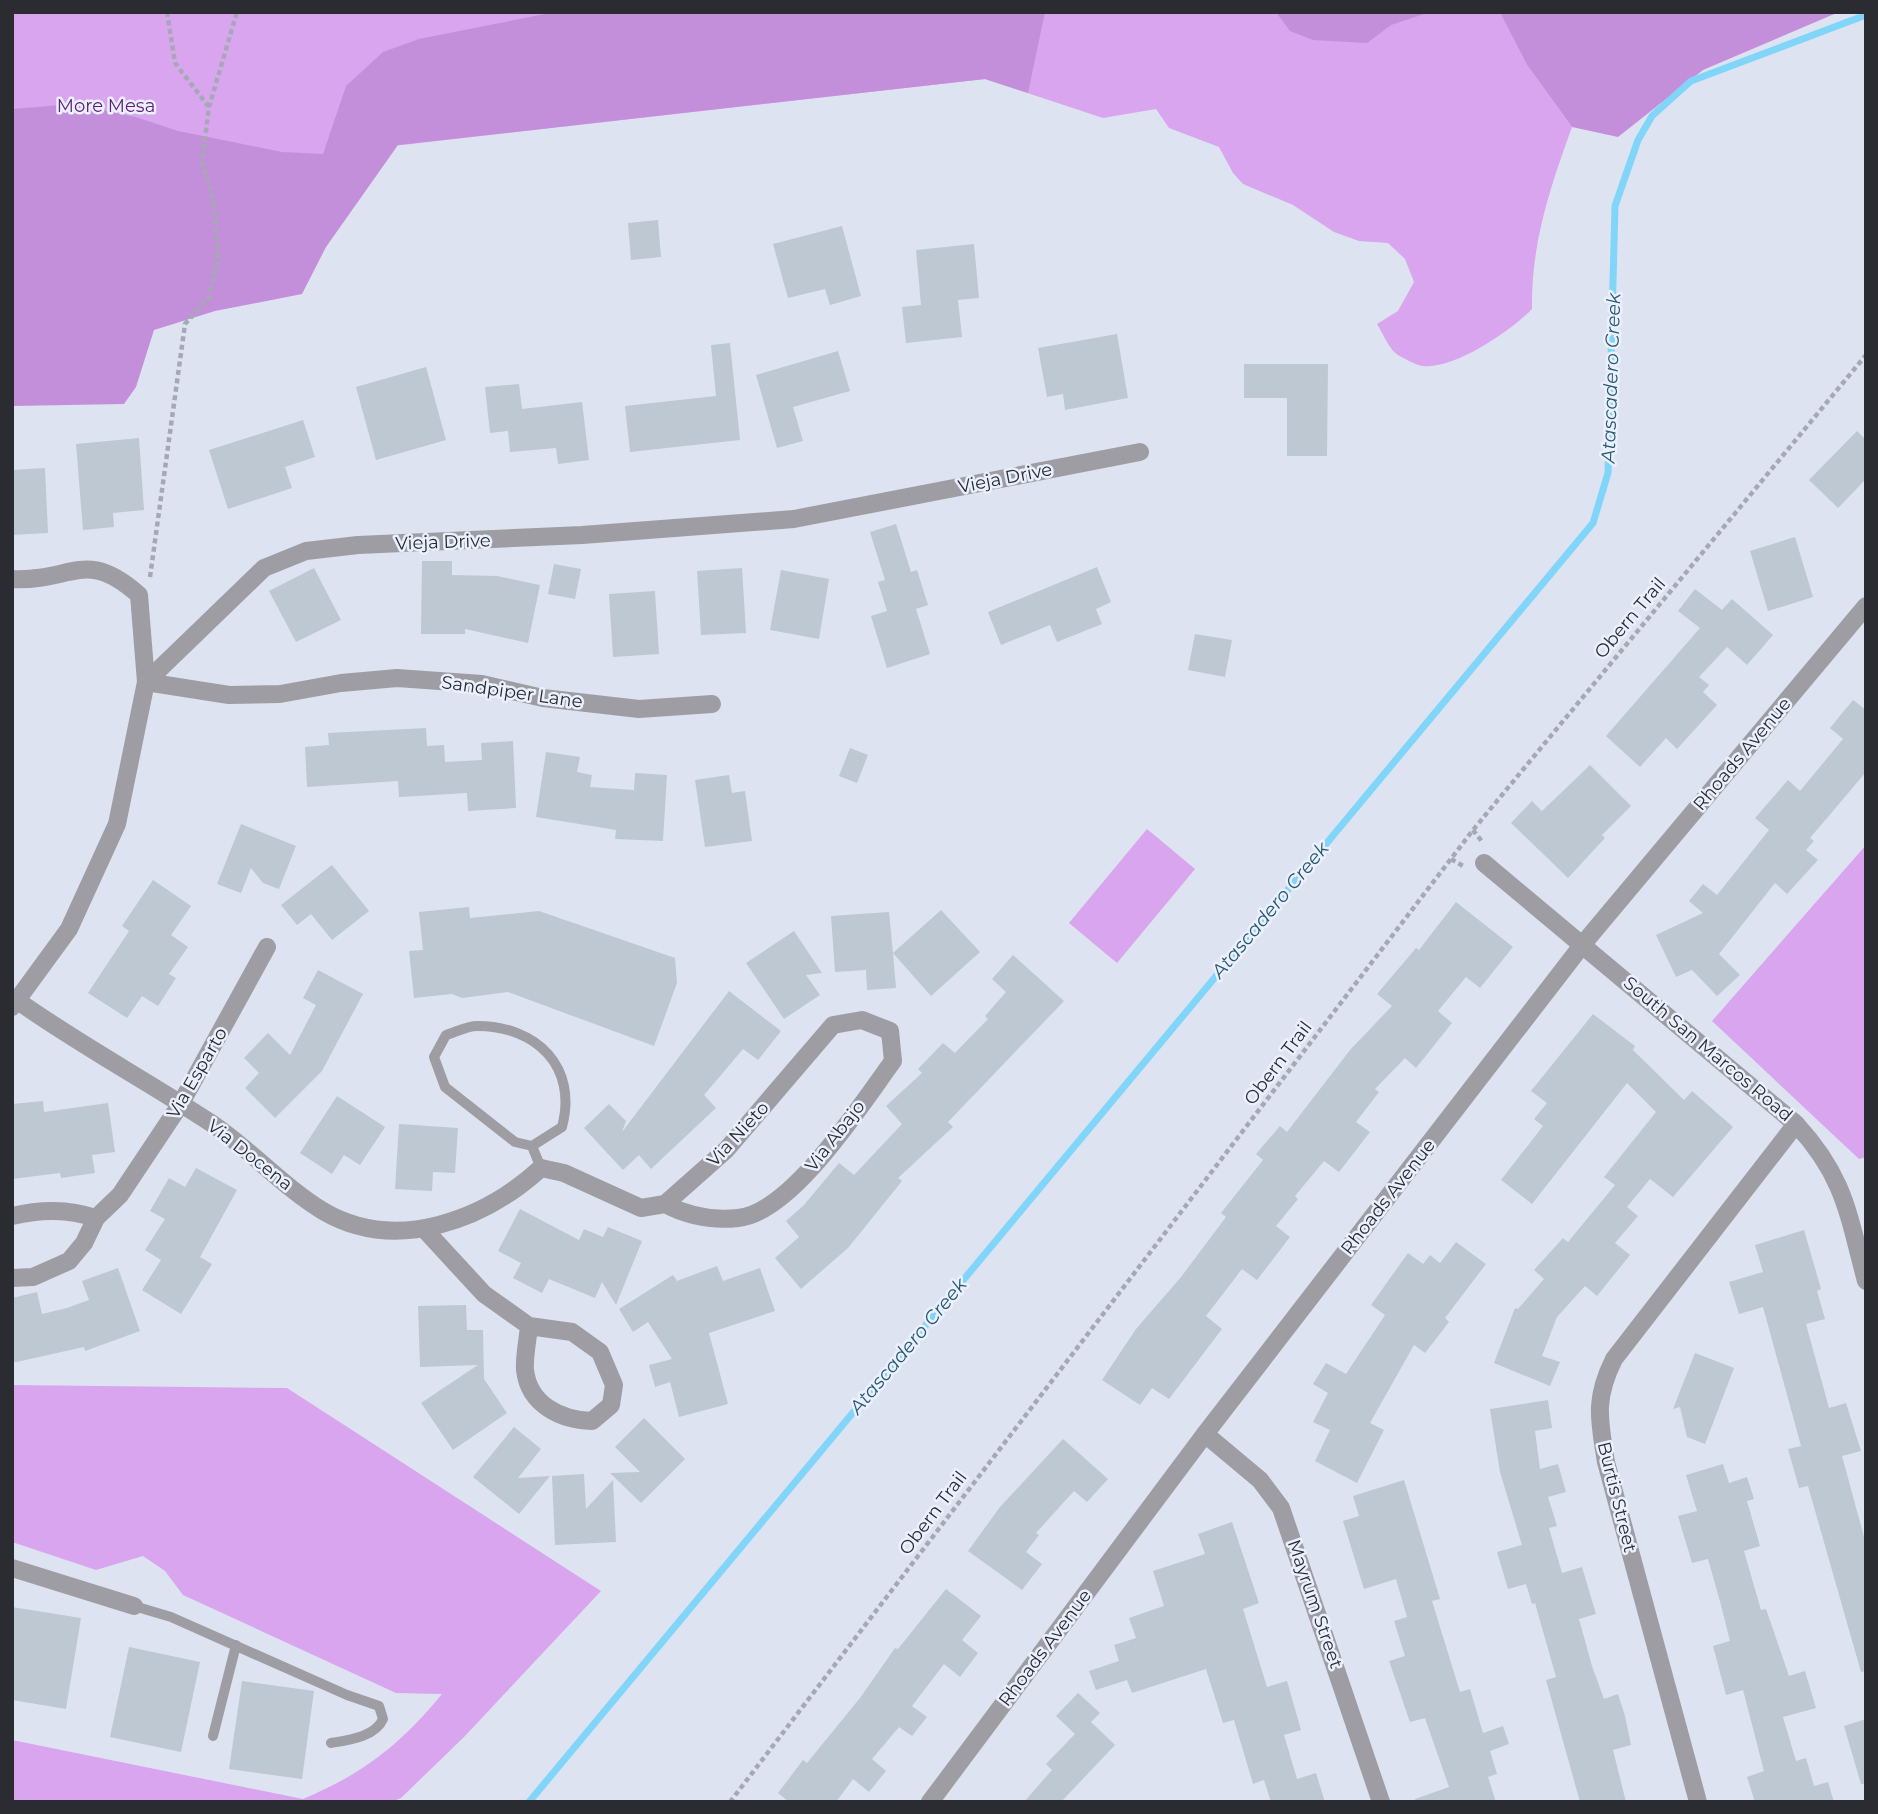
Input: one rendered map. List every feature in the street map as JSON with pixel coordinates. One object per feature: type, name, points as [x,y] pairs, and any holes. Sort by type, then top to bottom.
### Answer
[{"type":"street","name":"Vieja Drive","points":[[146,682],[264,568],[306,551],[794,519],[1140,452]]},
{"type":"street","points":[[12,579],[38,580],[89,567],[119,577],[139,595],[146,682],[117,824],[69,929],[15,1004]]},
{"type":"street","name":"Rhoads Avenue","points":[[930,1802],[1205,1434],[1583,944],[1866,606]]},
{"type":"street","name":"Sandpiper Lane","points":[[146,682],[229,695],[280,694],[341,683],[397,678],[482,684],[543,698],[639,709],[712,705]]},
{"type":"street","name":"South San Marcos Road","points":[[1484,863],[1796,1124],[1833,1169],[1842,1191],[1866,1281]]},
{"type":"street","name":"Via Esparto","points":[[12,1278],[33,1277],[69,1261],[84,1243],[96,1218],[120,1195],[180,1105],[267,947]]},
{"type":"street","name":"Via Docena","points":[[15,1004],[213,1125],[322,1211],[378,1229],[425,1230],[472,1216],[500,1200],[541,1168]]},
{"type":"street","name":"Via Nieto","points":[[665,1204],[726,1150],[833,1025],[862,1020],[890,1031],[893,1061]]},
{"type":"street","name":"Via Abajo","points":[[665,1204],[690,1217],[740,1219],[770,1206],[809,1171],[893,1061]]},
{"type":"street","name":"Burtis Street","points":[[1698,1802],[1606,1462],[1600,1427],[1600,1387],[1614,1359],[1796,1124]]},
{"type":"street","points":[[541,1168],[564,1173],[642,1208],[665,1204]]},
{"type":"street","points":[[12,1216],[33,1211],[71,1210],[96,1218]]},
{"type":"street","points":[[425,1230],[484,1294],[529,1326],[572,1332],[600,1352],[614,1385],[611,1405],[592,1421],[570,1420],[541,1404],[525,1371],[529,1326]]},
{"type":"street","name":"Mayrum Street","points":[[1205,1434],[1260,1480],[1281,1507],[1381,1802]]},
{"type":"street","points":[[12,1568],[134,1606]]},
{"type":"lane","points":[[475,1026],[505,1030],[534,1040],[555,1061],[566,1086],[568,1105],[562,1127],[532,1146],[515,1142],[444,1087],[434,1057],[446,1035],[475,1026]]},
{"type":"lane","points":[[532,1146],[541,1168]]},
{"type":"lane","points":[[134,1606],[171,1617],[347,1695],[379,1706],[383,1719],[380,1726],[354,1739],[331,1743]]},
{"type":"lane","points":[[213,1736],[236,1645]]},
{"type":"path","points":[[167,12],[175,63],[209,107]]},
{"type":"path","points":[[139,595],[149,583],[185,324],[209,297],[218,260],[214,202],[202,162],[209,107],[236,12]]},
{"type":"path","name":"Obern Trail","points":[[730,1802],[1473,830],[1866,355]]},
{"type":"green space","name":"More Mesa","points":[[12,12],[1733,12],[1517,45],[1527,65],[1572,127],[1549,194],[1538,238],[1532,309],[1482,347],[1450,362],[1423,366],[1395,353],[1377,324],[1398,311],[1414,282],[1405,259],[1388,243],[1359,241],[1334,232],[1293,205],[1243,184],[1233,173],[1219,147],[1169,128],[1156,109],[1103,118],[985,79],[279,159],[12,225]]},
{"type":"green space","points":[[1147,829],[1195,869],[1117,963],[1069,923]]},
{"type":"green space","points":[[1866,845],[1866,1157],[1859,1159],[1712,1021]]},
{"type":"green space","points":[[12,1385],[287,1388],[601,1591],[464,1737],[401,1798],[391,1802],[12,1802],[12,1740],[303,1799],[344,1779],[380,1756],[427,1712],[442,1694],[396,1693],[183,1595],[165,1571],[143,1556],[96,1570],[12,1542]]},
{"type":"shaded area","points":[[555,12],[1045,12],[1028,93],[985,79],[398,145],[326,247],[302,294],[215,311],[154,330],[136,387],[124,404],[12,406],[12,109],[73,104],[136,117],[178,131],[282,152],[323,154],[346,86],[383,52],[419,39]]},
{"type":"shaded area","points":[[1276,12],[1430,12],[1391,25],[1367,43],[1313,40],[1290,31]]},
{"type":"shaded area","points":[[1500,12],[1839,12],[1703,70],[1618,137],[1572,127],[1527,65]]},
{"type":"building","points":[[658,220],[661,257],[631,260],[628,223]]},
{"type":"building","points":[[842,226],[861,296],[830,305],[825,289],[788,298],[773,244]]},
{"type":"building","points":[[974,244],[979,298],[958,300],[962,337],[906,343],[902,307],[921,305],[916,250]]},
{"type":"building","points":[[1117,334],[1128,398],[1065,410],[1063,394],[1047,397],[1038,348]]},
{"type":"building","points":[[730,343],[740,440],[630,452],[625,406],[716,396],[711,345]]},
{"type":"building","points":[[838,351],[850,391],[793,407],[803,441],[777,448],[756,375]]},
{"type":"building","points":[[1244,364],[1328,364],[1327,456],[1287,456],[1287,398],[1244,398]]},
{"type":"building","points":[[426,367],[446,440],[376,460],[356,387]]},
{"type":"building","points":[[519,384],[522,409],[582,402],[589,460],[558,464],[556,448],[510,452],[508,431],[490,433],[485,387]]},
{"type":"building","points":[[303,420],[315,457],[285,467],[292,488],[228,509],[209,450]]},
{"type":"building","points":[[1857,431],[1866,440],[1866,479],[1838,508],[1809,480]]},
{"type":"building","points":[[139,438],[144,510],[113,513],[114,527],[83,530],[76,444]]},
{"type":"building","points":[[45,468],[48,533],[12,535],[12,470]]},
{"type":"building","points":[[896,524],[911,572],[917,570],[928,605],[916,609],[930,654],[887,668],[871,616],[887,611],[878,582],[885,580],[870,532]]},
{"type":"building","points":[[1795,537],[1813,597],[1768,611],[1750,551]]},
{"type":"building","points":[[422,561],[452,561],[452,575],[497,576],[540,585],[528,643],[465,629],[465,634],[421,634]]},
{"type":"building","points":[[554,564],[581,569],[575,599],[548,594]]},
{"type":"building","points":[[1097,567],[1111,602],[1096,609],[1102,624],[1057,642],[1050,625],[1001,645],[988,612]]},
{"type":"building","points":[[314,568],[341,620],[296,642],[269,591]]},
{"type":"building","points":[[742,568],[746,633],[701,635],[697,571]]},
{"type":"building","points":[[781,570],[829,579],[819,639],[770,630]]},
{"type":"building","points":[[1695,589],[1722,610],[1732,599],[1773,635],[1747,665],[1727,647],[1699,677],[1709,685],[1703,692],[1717,705],[1677,749],[1666,738],[1640,767],[1606,736],[1700,628],[1678,611]]},
{"type":"building","points":[[655,591],[659,654],[613,657],[609,594]]},
{"type":"building","points":[[1195,634],[1232,640],[1225,677],[1188,670]]},
{"type":"building","points":[[1853,700],[1866,710],[1866,772],[1810,838],[1814,841],[1806,850],[1818,860],[1787,894],[1775,883],[1719,954],[1740,975],[1717,996],[1692,970],[1676,977],[1656,935],[1703,913],[1689,901],[1703,884],[1717,895],[1769,830],[1755,818],[1788,780],[1800,791],[1843,739],[1830,728]]},
{"type":"building","points":[[426,728],[427,746],[444,745],[445,762],[482,760],[481,743],[513,741],[516,808],[468,811],[467,793],[399,797],[398,781],[307,787],[305,747],[329,745],[328,733]]},
{"type":"building","points":[[850,748],[868,755],[857,783],[839,776]]},
{"type":"building","points":[[546,752],[580,757],[577,772],[592,775],[590,787],[634,790],[635,773],[667,775],[663,841],[615,839],[616,830],[536,817]]},
{"type":"building","points":[[1590,765],[1631,806],[1602,835],[1605,838],[1568,878],[1511,823],[1532,801],[1542,811]]},
{"type":"building","points":[[729,775],[732,793],[745,791],[752,841],[705,847],[695,780]]},
{"type":"building","points":[[241,824],[296,846],[279,889],[263,883],[251,868],[241,893],[217,884]]},
{"type":"building","points":[[332,865],[369,911],[332,940],[311,914],[297,925],[281,905]]},
{"type":"building","points":[[153,880],[191,906],[171,935],[188,947],[169,974],[176,978],[158,1006],[142,996],[127,1018],[88,993],[129,931],[122,926]]},
{"type":"building","points":[[1456,902],[1513,947],[1480,988],[1466,977],[1438,1011],[1452,1023],[1416,1068],[1405,1058],[1375,1089],[1379,1092],[1356,1122],[1370,1132],[1339,1172],[1324,1161],[1295,1196],[1298,1199],[1276,1226],[1290,1237],[1257,1280],[1242,1269],[1206,1316],[1222,1329],[1169,1399],[1152,1388],[1140,1405],[1102,1380],[1136,1329],[1181,1277],[1226,1217],[1221,1213],[1263,1160],[1256,1154],[1280,1126],[1287,1132],[1350,1050],[1392,1006],[1377,994],[1416,948],[1419,950]]},
{"type":"building","points":[[469,907],[470,918],[539,911],[675,958],[677,983],[654,1046],[508,992],[462,998],[452,994],[414,998],[409,951],[423,950],[419,912]]},
{"type":"building","points":[[941,910],[980,952],[931,996],[893,953]]},
{"type":"building","points":[[889,912],[896,988],[867,990],[866,970],[835,972],[831,916]]},
{"type":"building","points":[[794,931],[822,973],[806,975],[820,995],[784,1019],[746,963]]},
{"type":"building","points":[[1013,955],[1064,1001],[948,1122],[953,1127],[898,1178],[902,1181],[848,1248],[801,1289],[775,1258],[799,1237],[786,1221],[804,1205],[839,1163],[854,1175],[902,1124],[886,1106],[922,1073],[918,1069],[943,1043],[955,1053],[988,1019],[985,1016],[1006,992],[992,979]]},
{"type":"building","points":[[318,970],[363,994],[322,1071],[275,1118],[245,1088],[259,1073],[244,1058],[268,1033],[290,1055],[316,1005],[303,998]]},
{"type":"building","points":[[729,991],[781,1031],[758,1060],[743,1049],[704,1095],[716,1108],[651,1169],[639,1155],[623,1170],[584,1128],[609,1104],[626,1121],[622,1132]]},
{"type":"building","points":[[1593,1014],[1635,1046],[1633,1050],[1684,1100],[1692,1091],[1733,1127],[1673,1197],[1650,1179],[1627,1207],[1638,1216],[1615,1243],[1630,1255],[1597,1296],[1585,1286],[1557,1317],[1542,1356],[1560,1362],[1550,1386],[1494,1363],[1515,1308],[1518,1309],[1544,1279],[1534,1270],[1563,1238],[1568,1242],[1615,1185],[1604,1177],[1656,1112],[1627,1083],[1532,1204],[1501,1180],[1543,1126],[1534,1119],[1547,1103],[1531,1091]]},
{"type":"building","points":[[337,1096],[385,1127],[360,1165],[344,1155],[332,1174],[300,1153]]},
{"type":"building","points":[[43,1101],[44,1112],[108,1103],[115,1152],[92,1155],[95,1173],[61,1178],[60,1173],[12,1179],[12,1104]]},
{"type":"building","points":[[399,1124],[458,1128],[455,1173],[433,1172],[432,1191],[395,1189]]},
{"type":"building","points":[[196,1168],[237,1190],[200,1257],[212,1264],[181,1314],[142,1290],[161,1260],[145,1250],[165,1219],[150,1211],[169,1178],[185,1187]]},
{"type":"building","points":[[520,1209],[579,1240],[584,1229],[603,1237],[608,1227],[642,1241],[616,1305],[602,1282],[595,1298],[549,1279],[542,1293],[513,1278],[521,1263],[498,1251]]},
{"type":"building","points":[[1804,1230],[1821,1289],[1817,1291],[1825,1319],[1806,1324],[1829,1408],[1846,1403],[1861,1451],[1842,1456],[1866,1544],[1866,1671],[1861,1672],[1808,1486],[1799,1488],[1788,1449],[1801,1446],[1763,1307],[1739,1314],[1729,1282],[1763,1272],[1755,1245]]},
{"type":"building","points":[[1456,1242],[1486,1264],[1445,1318],[1449,1322],[1425,1353],[1414,1345],[1370,1423],[1384,1430],[1357,1483],[1315,1461],[1330,1430],[1313,1422],[1328,1393],[1313,1384],[1326,1363],[1346,1374],[1385,1315],[1371,1305],[1408,1253],[1423,1264],[1430,1255],[1440,1263]]},
{"type":"building","points":[[717,1266],[723,1281],[760,1268],[775,1311],[709,1333],[728,1404],[679,1417],[670,1382],[655,1387],[649,1365],[672,1359],[648,1322],[633,1332],[619,1309],[673,1275],[677,1281]]},
{"type":"building","points":[[118,1268],[140,1331],[85,1351],[84,1347],[12,1363],[12,1298],[37,1292],[42,1314],[67,1308],[89,1300],[82,1281]]},
{"type":"building","points":[[466,1305],[467,1330],[483,1330],[484,1379],[507,1413],[453,1450],[421,1403],[478,1365],[420,1367],[418,1306]]},
{"type":"building","points":[[1695,1353],[1734,1368],[1705,1444],[1687,1437],[1680,1407],[1673,1409]]},
{"type":"building","points":[[1548,1400],[1552,1428],[1535,1431],[1540,1469],[1558,1464],[1566,1492],[1548,1497],[1557,1526],[1549,1528],[1562,1573],[1582,1567],[1596,1614],[1579,1619],[1592,1666],[1604,1699],[1618,1694],[1625,1716],[1631,1745],[1613,1750],[1626,1802],[1580,1802],[1546,1680],[1556,1677],[1535,1603],[1532,1604],[1526,1584],[1508,1589],[1497,1552],[1522,1545],[1500,1472],[1490,1409]]},
{"type":"building","points":[[644,1418],[685,1459],[641,1503],[610,1473],[640,1472],[615,1447]]},
{"type":"building","points":[[514,1427],[541,1449],[518,1478],[550,1476],[519,1514],[473,1477]]},
{"type":"building","points":[[1063,1439],[1108,1479],[1087,1502],[1074,1491],[1036,1533],[1039,1535],[1026,1552],[1042,1564],[1022,1590],[968,1551],[1000,1507]]},
{"type":"building","points":[[1723,1464],[1729,1483],[1747,1477],[1754,1499],[1747,1501],[1760,1546],[1744,1551],[1761,1610],[1766,1609],[1789,1676],[1805,1671],[1816,1708],[1783,1717],[1796,1761],[1806,1758],[1814,1786],[1828,1782],[1834,1802],[1755,1802],[1747,1777],[1764,1771],[1743,1690],[1726,1695],[1713,1646],[1730,1641],[1721,1605],[1708,1559],[1692,1563],[1678,1516],[1697,1511],[1686,1475]]},
{"type":"building","points":[[584,1474],[586,1509],[613,1480],[616,1542],[555,1545],[552,1476]]},
{"type":"building","points":[[1404,1480],[1440,1599],[1432,1601],[1460,1692],[1470,1689],[1483,1733],[1503,1726],[1509,1744],[1490,1751],[1497,1774],[1488,1777],[1496,1802],[1416,1802],[1415,1799],[1449,1787],[1425,1718],[1410,1722],[1389,1661],[1405,1656],[1394,1621],[1407,1617],[1396,1579],[1364,1589],[1343,1521],[1359,1516],[1353,1496]]},
{"type":"building","points":[[1232,1522],[1259,1603],[1243,1609],[1267,1687],[1287,1681],[1301,1730],[1284,1735],[1297,1779],[1316,1773],[1325,1802],[1271,1802],[1264,1780],[1253,1784],[1234,1720],[1223,1723],[1206,1669],[1132,1693],[1127,1680],[1096,1690],[1089,1671],[1119,1661],[1114,1645],[1136,1638],[1129,1618],[1164,1606],[1153,1571],[1205,1554],[1198,1534]]},
{"type":"building","points":[[946,1589],[981,1616],[962,1640],[978,1653],[960,1677],[944,1664],[912,1706],[927,1717],[912,1736],[899,1727],[872,1759],[886,1771],[869,1792],[853,1779],[836,1802],[789,1802],[778,1793],[803,1760],[807,1763],[860,1698],[895,1648],[898,1649]]},
{"type":"building","points":[[12,1607],[81,1618],[66,1709],[12,1700]]},
{"type":"building","points":[[129,1647],[200,1662],[181,1752],[110,1737]]},
{"type":"building","points":[[242,1681],[314,1691],[302,1779],[229,1769]]},
{"type":"building","points":[[1078,1693],[1100,1713],[1091,1722],[1115,1745],[1061,1802],[1024,1802],[1052,1770],[1046,1764],[1075,1734],[1056,1716]]},
{"type":"building","points":[[1866,1719],[1866,1784],[1861,1784],[1844,1726]]},
{"type":"waterway","name":"Atascadero Creek","points":[[529,1802],[1593,523],[1608,473],[1615,206],[1638,140],[1652,116],[1691,81],[1866,15]]}]
